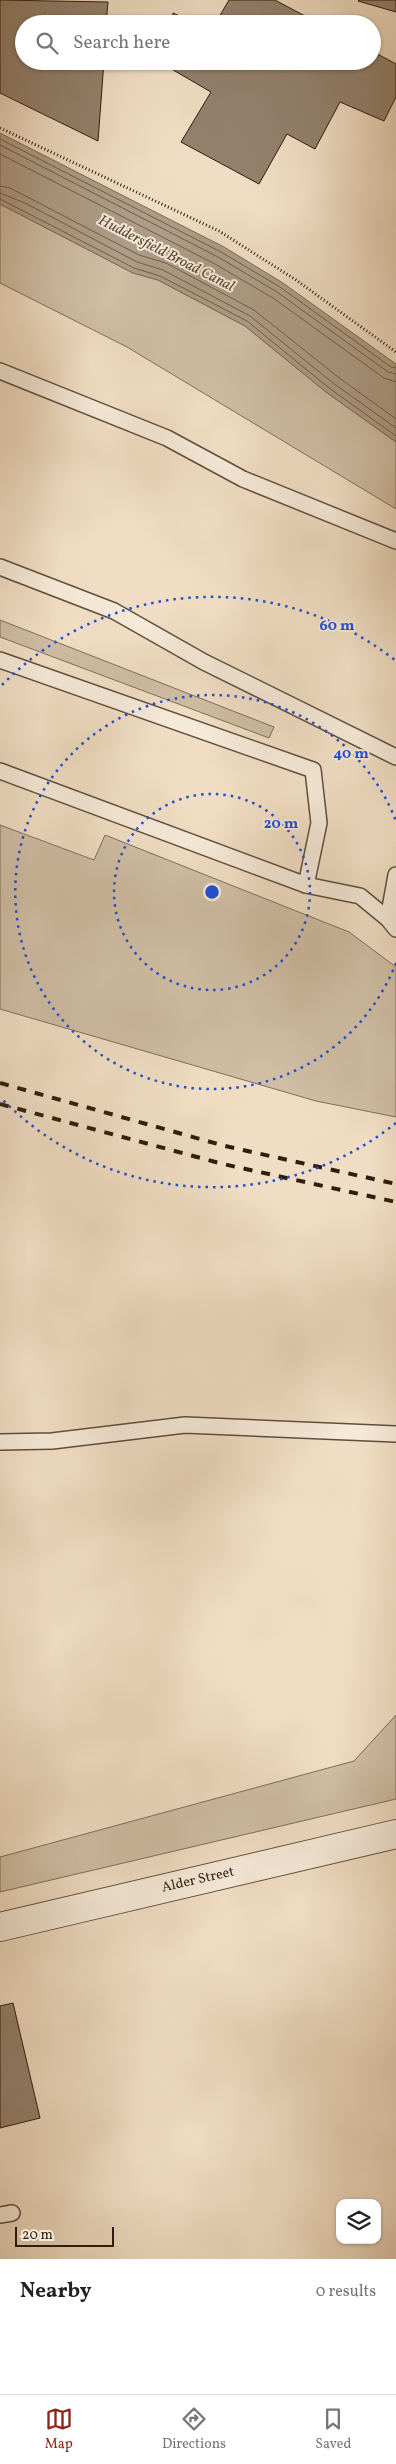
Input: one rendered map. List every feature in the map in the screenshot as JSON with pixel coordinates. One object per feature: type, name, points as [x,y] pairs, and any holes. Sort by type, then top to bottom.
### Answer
[{"type":"street","name":"Alder Street","points":[[0,1927],[396,1834]]},
{"type":"lane","points":[[0,371],[167,438],[243,479],[396,541]]},
{"type":"lane","points":[[0,567],[114,611],[204,662],[396,757]]},
{"type":"lane","points":[[0,660],[313,770],[319,823],[306,885]]},
{"type":"lane","points":[[0,771],[306,885],[360,896],[392,924]]},
{"type":"lane","points":[[392,924],[396,876]]},
{"type":"lane","points":[[0,1442],[52,1441],[185,1425],[396,1434]]},
{"type":"path","points":[[0,128],[219,231],[296,280],[396,352]]},
{"type":"shaded area","points":[[0,204],[133,273],[158,280],[245,326],[326,392],[396,442],[396,509],[127,347],[0,283]]},
{"type":"shaded area","points":[[0,620],[274,727],[269,738],[0,637]]},
{"type":"shaded area","points":[[0,825],[94,860],[105,835],[349,932],[396,967],[396,1117],[316,1101],[0,1009]]},
{"type":"shaded area","points":[[396,1715],[396,1799],[0,1892],[0,1857],[354,1761]]},
{"type":"water","name":"Huddersfield Broad Canal","points":[[0,133],[224,247],[283,283],[396,364],[396,442],[326,392],[245,326],[158,280],[133,273],[0,204]]},
{"type":"building","points":[[0,0],[108,2],[107,15],[15,15],[15,70],[103,70],[98,141],[0,93]]},
{"type":"building","points":[[229,0],[275,0],[303,15],[220,15]]},
{"type":"building","points":[[396,0],[396,12],[358,1]]},
{"type":"building","points":[[381,56],[396,64],[396,97],[384,121],[340,102],[315,149],[287,134],[259,184],[181,142],[211,92],[173,70],[381,70]]},
{"type":"building","points":[[13,2003],[40,2118],[0,2128],[0,2006]]},
{"type":"railway","points":[[0,1083],[225,1146],[396,1184]]},
{"type":"railway","points":[[0,1104],[223,1164],[396,1202]]}]
